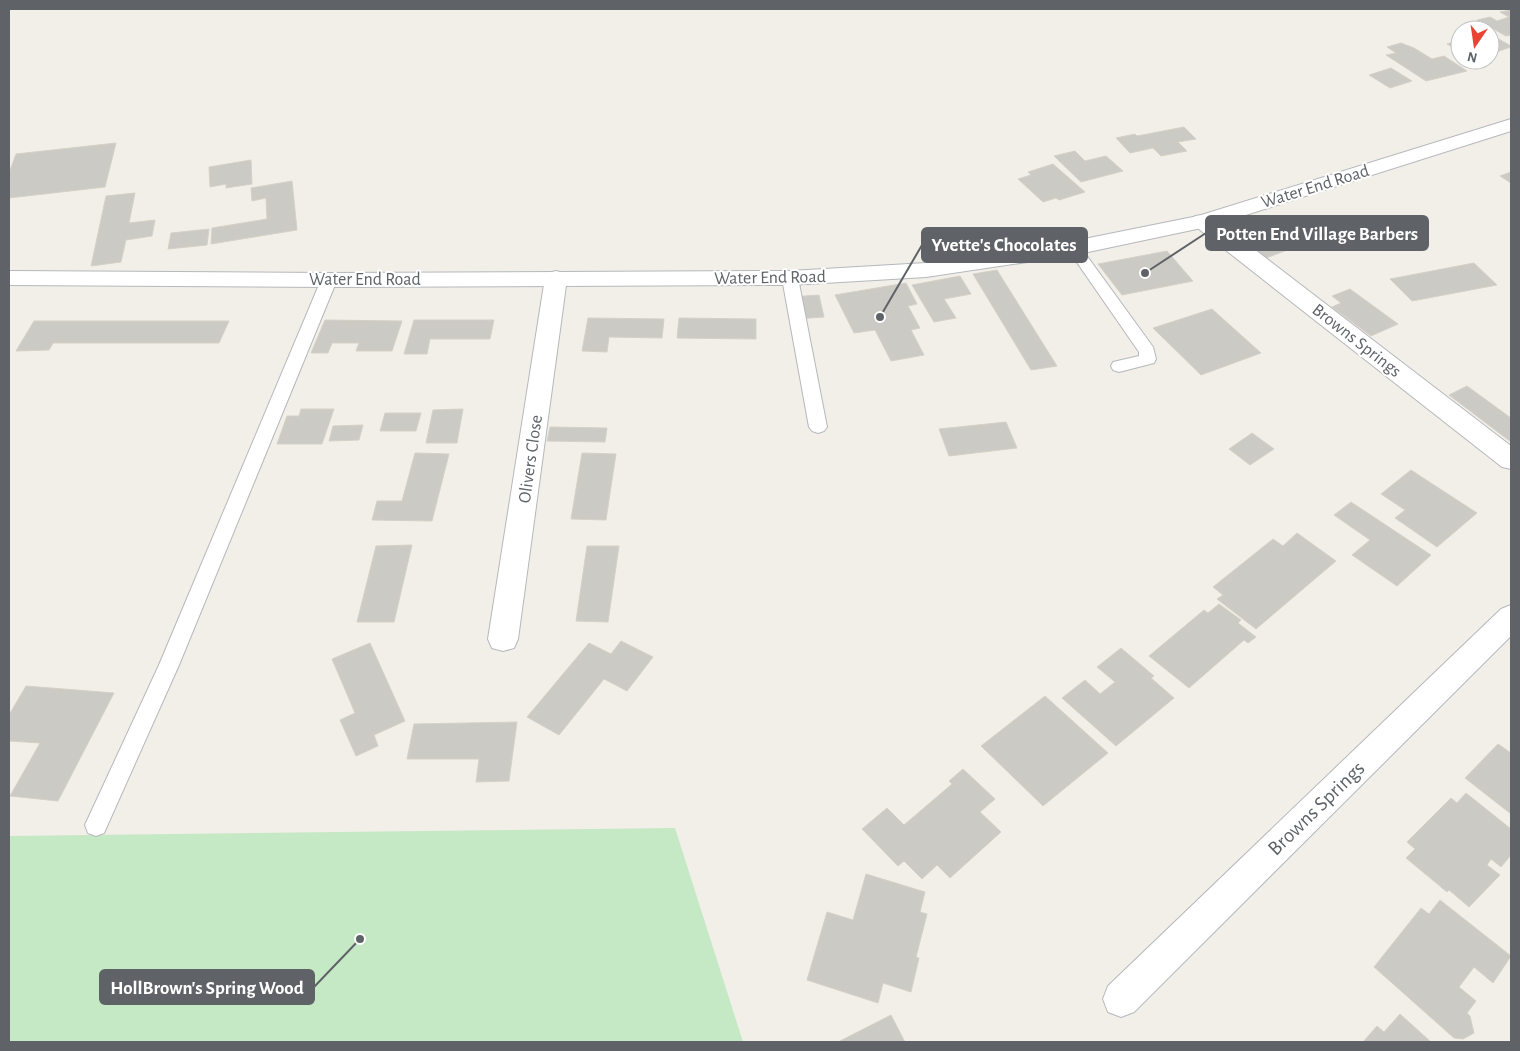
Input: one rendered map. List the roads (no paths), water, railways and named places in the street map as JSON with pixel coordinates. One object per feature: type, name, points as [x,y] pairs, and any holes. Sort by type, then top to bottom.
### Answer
[{"type":"street","name":"Water End Road","points":[[9,278],[329,280],[790,278],[926,270],[1074,248],[1203,221],[1511,125]]},
{"type":"street","name":"Browns Springs","points":[[1203,221],[1511,460]]},
{"type":"street","name":"Olivers Close","points":[[504,639],[556,278]]},
{"type":"street","name":"Browns Springs","points":[[1121,999],[1511,617]]},
{"type":"lane","points":[[1074,248],[1147,351],[1148,359],[1119,366]]},
{"type":"lane","points":[[790,278],[818,427]]},
{"type":"lane","points":[[96,825],[169,664],[329,280]]},
{"type":"place","name":"Potten End Village Barbers","points":[[1145,273]]},
{"type":"place","name":"Yvette's Chocolates","points":[[880,317]]},
{"type":"place","name":"HollBrown's Spring Wood","points":[[360,939]]}]
